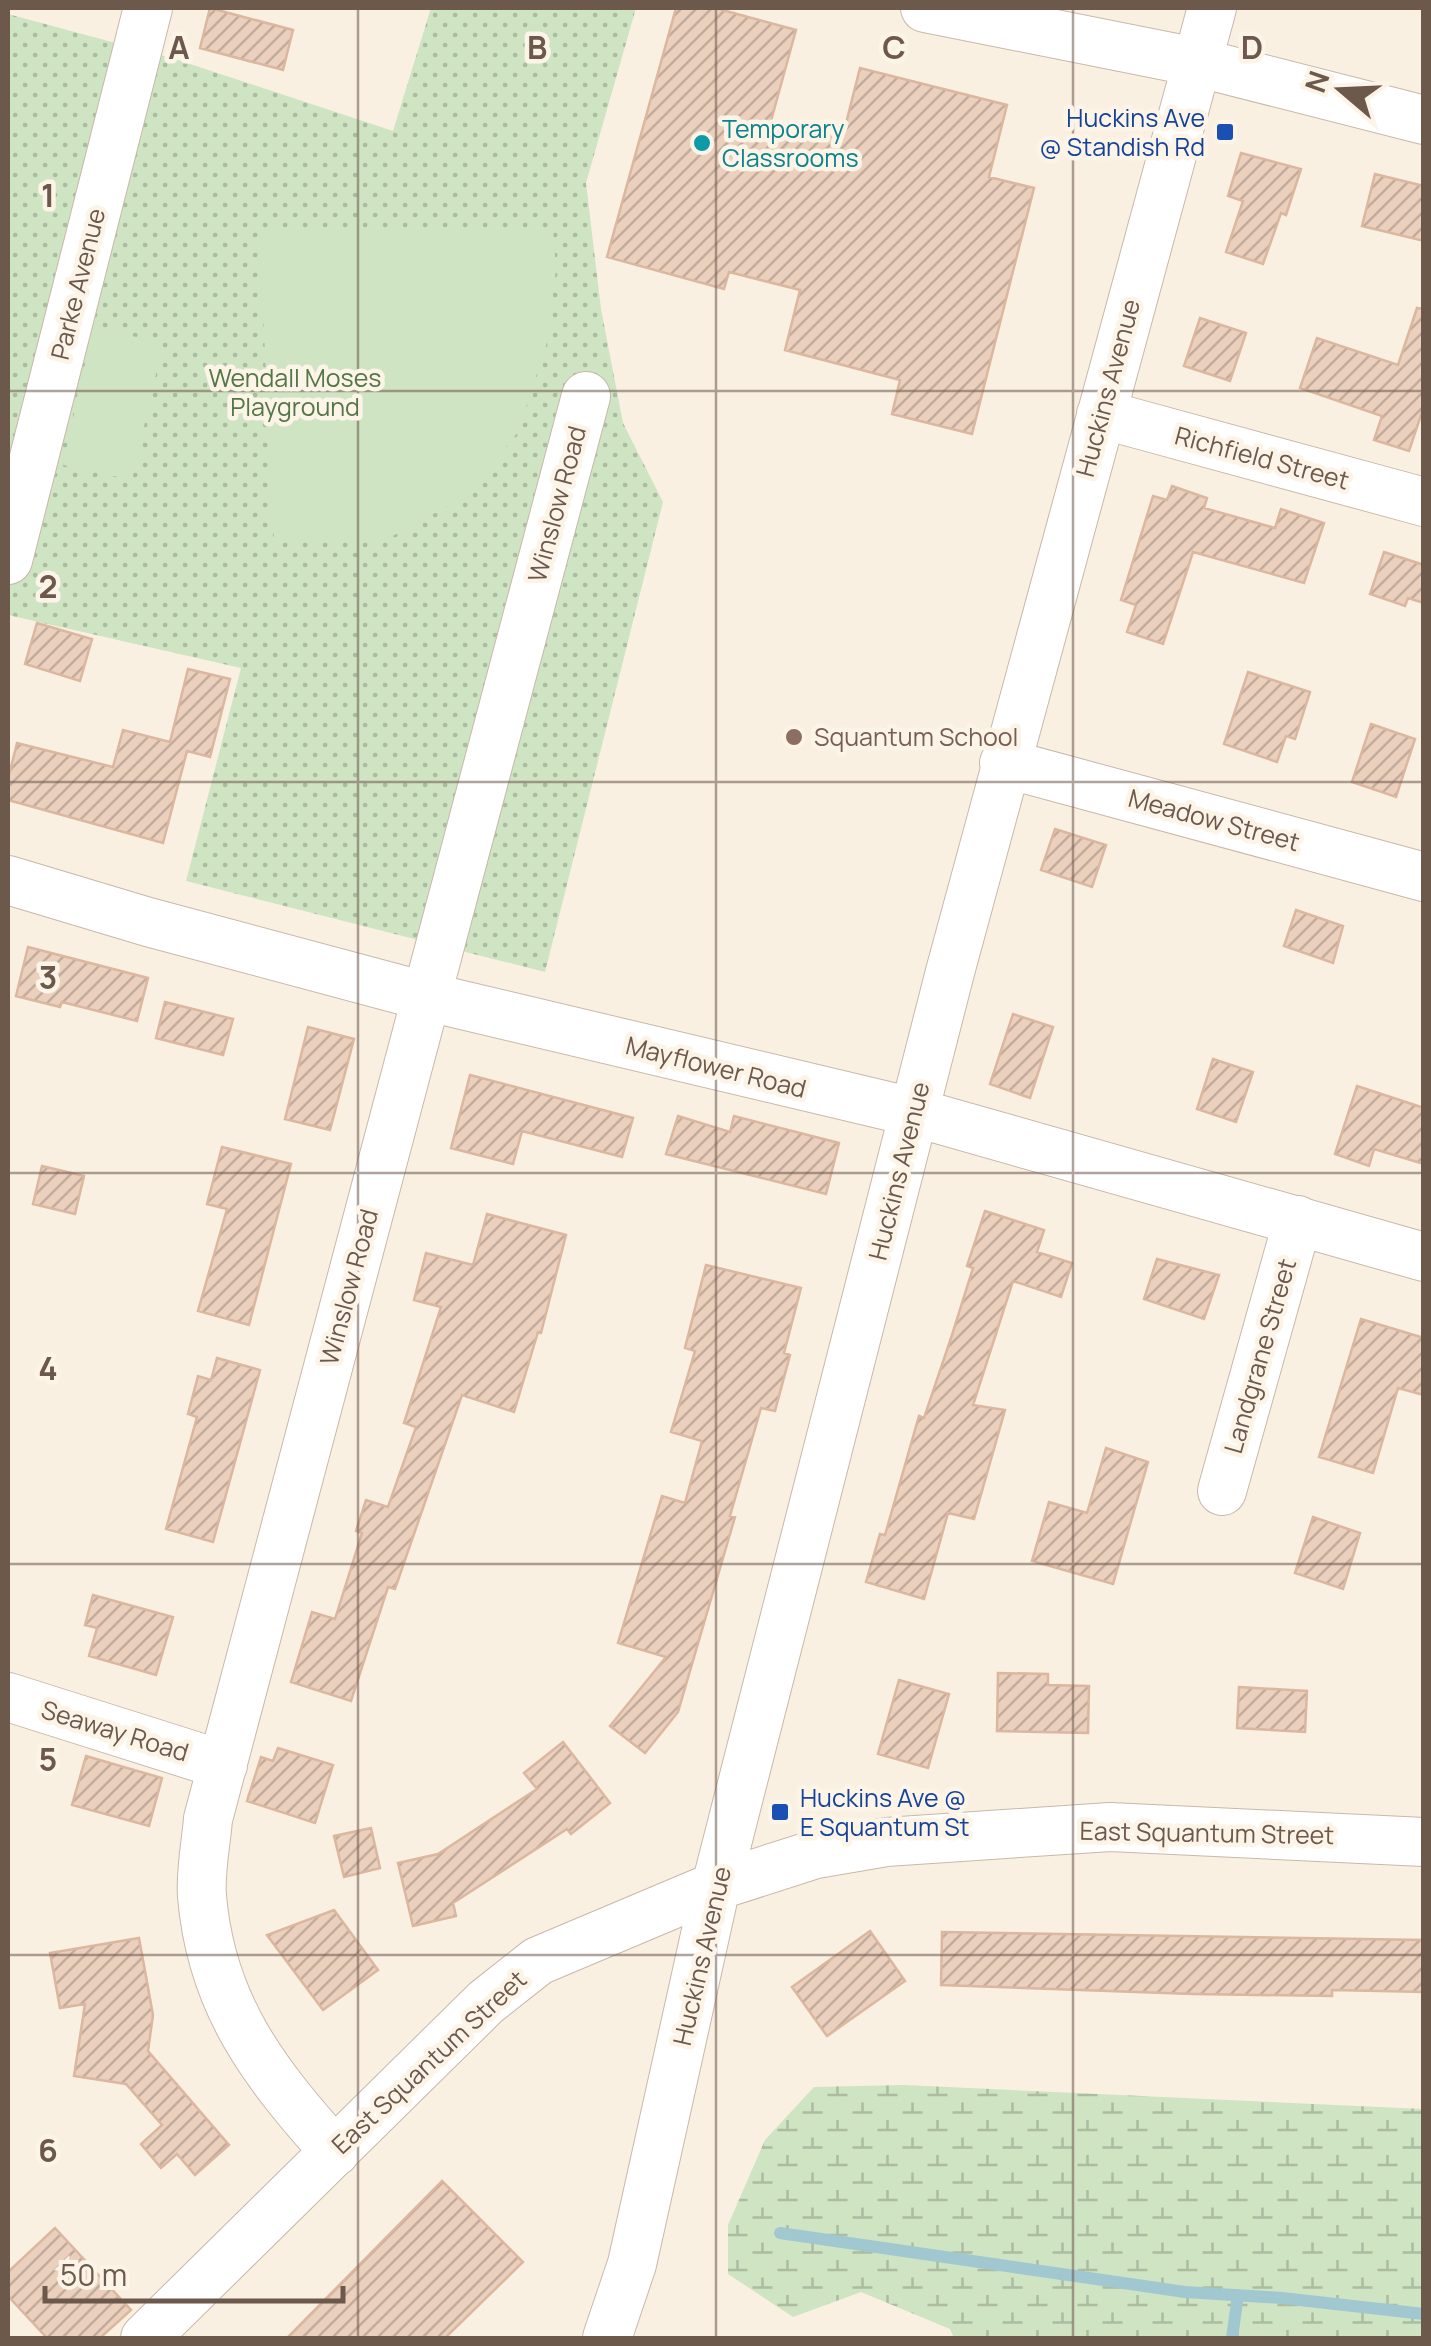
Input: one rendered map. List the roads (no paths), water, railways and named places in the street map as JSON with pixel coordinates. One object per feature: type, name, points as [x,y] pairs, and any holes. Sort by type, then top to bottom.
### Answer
[{"type":"street","name":"Parke Avenue","points":[[8,560],[148,8]]},
{"type":"street","points":[[925,8],[1196,62],[1424,120]]},
{"type":"street","name":"Huckins Avenue","points":[[607,2338],[632,2264],[716,1886],[1004,763],[1212,8]]},
{"type":"street","name":"Winslow Road","points":[[335,2152],[280,2091],[236,2023],[214,1964],[201,1894],[208,1819],[586,396]]},
{"type":"street","name":"Richfield Street","points":[[1100,414],[1424,502]]},
{"type":"street","name":"Meadow Street","points":[[1004,763],[1424,877]]},
{"type":"street","name":"Mayflower Road","points":[[8,880],[424,996],[914,1112],[1424,1256]]},
{"type":"street","name":"Landgrane Street","points":[[1222,1491],[1298,1220]]},
{"type":"street","name":"Seaway Road","points":[[8,1697],[223,1764]]},
{"type":"street","name":"East Squantum Street","points":[[145,2338],[486,2002],[538,1961],[716,1886],[816,1854],[941,1836],[1110,1827],[1424,1842]]},
{"type":"waterway","points":[[780,2233],[1185,2292],[1424,2314]]},
{"type":"waterway","points":[[1232,2338],[1238,2295]]},
{"type":"place","name":"Huckins Ave @ Standish Rd","points":[[1225,132]]},
{"type":"place","name":"Temporary Classrooms","points":[[702,143]]},
{"type":"place","name":"Squantum School","points":[[794,737]]},
{"type":"place","name":"Huckins Ave @ E Squantum St","points":[[780,1812]]},
{"type":"park label","name":"Wendall Moses Playground","points":[[295,392]]}]
